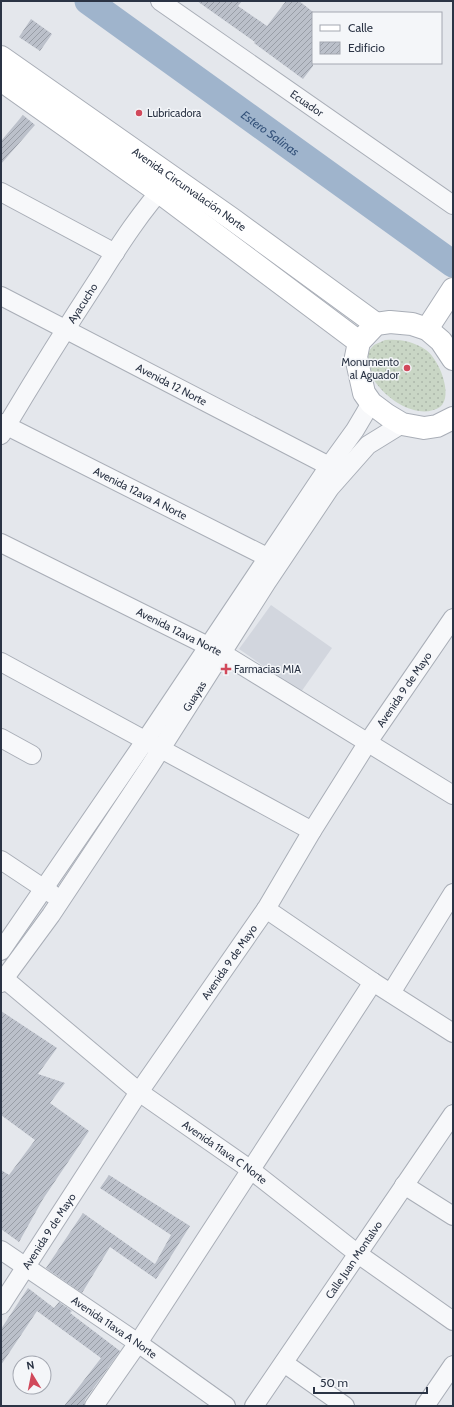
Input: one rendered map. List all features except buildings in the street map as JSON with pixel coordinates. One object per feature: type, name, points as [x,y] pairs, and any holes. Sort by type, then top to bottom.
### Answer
[{"type":"main road","name":"Avenida Circunvalación Norte","points":[[1,57],[166,185],[359,342]]},
{"type":"main road","name":"Avenida Circunvalación Norte","points":[[1,80],[166,185],[376,324]]},
{"type":"main road","points":[[427,329],[448,296]]},
{"type":"main road","points":[[452,355],[441,341],[427,329],[412,324],[390,322],[376,324],[359,342],[356,357],[364,393],[371,403],[402,424],[424,428],[437,426],[453,419]]},
{"type":"street","name":"Ecuador","points":[[160,1],[453,205]]},
{"type":"street","name":"Ayacucho","points":[[3,428],[115,253],[166,185]]},
{"type":"street","points":[[1,192],[115,253]]},
{"type":"street","name":"Avenida 12 Norte","points":[[1,296],[335,470]]},
{"type":"street","name":"Guayas","points":[[2,979],[61,900],[152,745],[272,561],[335,470],[355,430],[371,403]]},
{"type":"street","name":"Guayas","points":[[335,470],[368,445],[402,424]]},
{"type":"street","name":"Avenida 12ava A Norte","points":[[3,428],[272,561]]},
{"type":"street","name":"Avenida 12ava Norte","points":[[1,543],[214,650],[368,742],[453,795]]},
{"type":"street","name":"Avenida 9 de Mayo","points":[[1,1305],[139,1092],[266,909],[312,831],[368,742],[452,622]]},
{"type":"street","points":[[1,662],[312,831]]},
{"type":"street","points":[[1,738],[32,755]]},
{"type":"street","name":"Guayas","points":[[1,951],[42,889],[152,745]]},
{"type":"street","points":[[1,860],[42,889],[61,900]]},
{"type":"street","points":[[391,993],[453,893]]},
{"type":"street","points":[[266,909],[373,982],[453,1033]]},
{"type":"street","name":"Avenida 11ava C Norte","points":[[2,979],[139,1092],[251,1170],[358,1254],[453,1321]]},
{"type":"street","points":[[94,1406],[138,1343],[373,982]]},
{"type":"street","name":"Calle Juan Montalvo","points":[[254,1406],[453,1114]]},
{"type":"street","points":[[404,1185],[453,1216]]},
{"type":"street","name":"Avenida 11ava A Norte","points":[[1,1250],[25,1268],[138,1343],[226,1406]]},
{"type":"street","points":[[284,1363],[345,1406]]},
{"type":"street","points":[[425,1406],[453,1366]]},
{"type":"shaded area","points":[[271,605],[332,648],[301,692],[239,649]]},
{"type":"green space","points":[[385,340],[401,340],[421,347],[426,350],[436,361],[443,378],[446,395],[444,402],[440,407],[427,411],[412,409],[397,403],[384,392],[374,380],[368,367],[368,355],[374,345]]},
{"type":"waterway","name":"Estero Salinas","points":[[88,1],[453,264]]},
{"type":"place","name":"Lubricadora","points":[[139,113]]},
{"type":"place","name":"Monumento al Aguador","points":[[407,368]]},
{"type":"place","name":"Farmacias MIA","points":[[226,669]]}]
